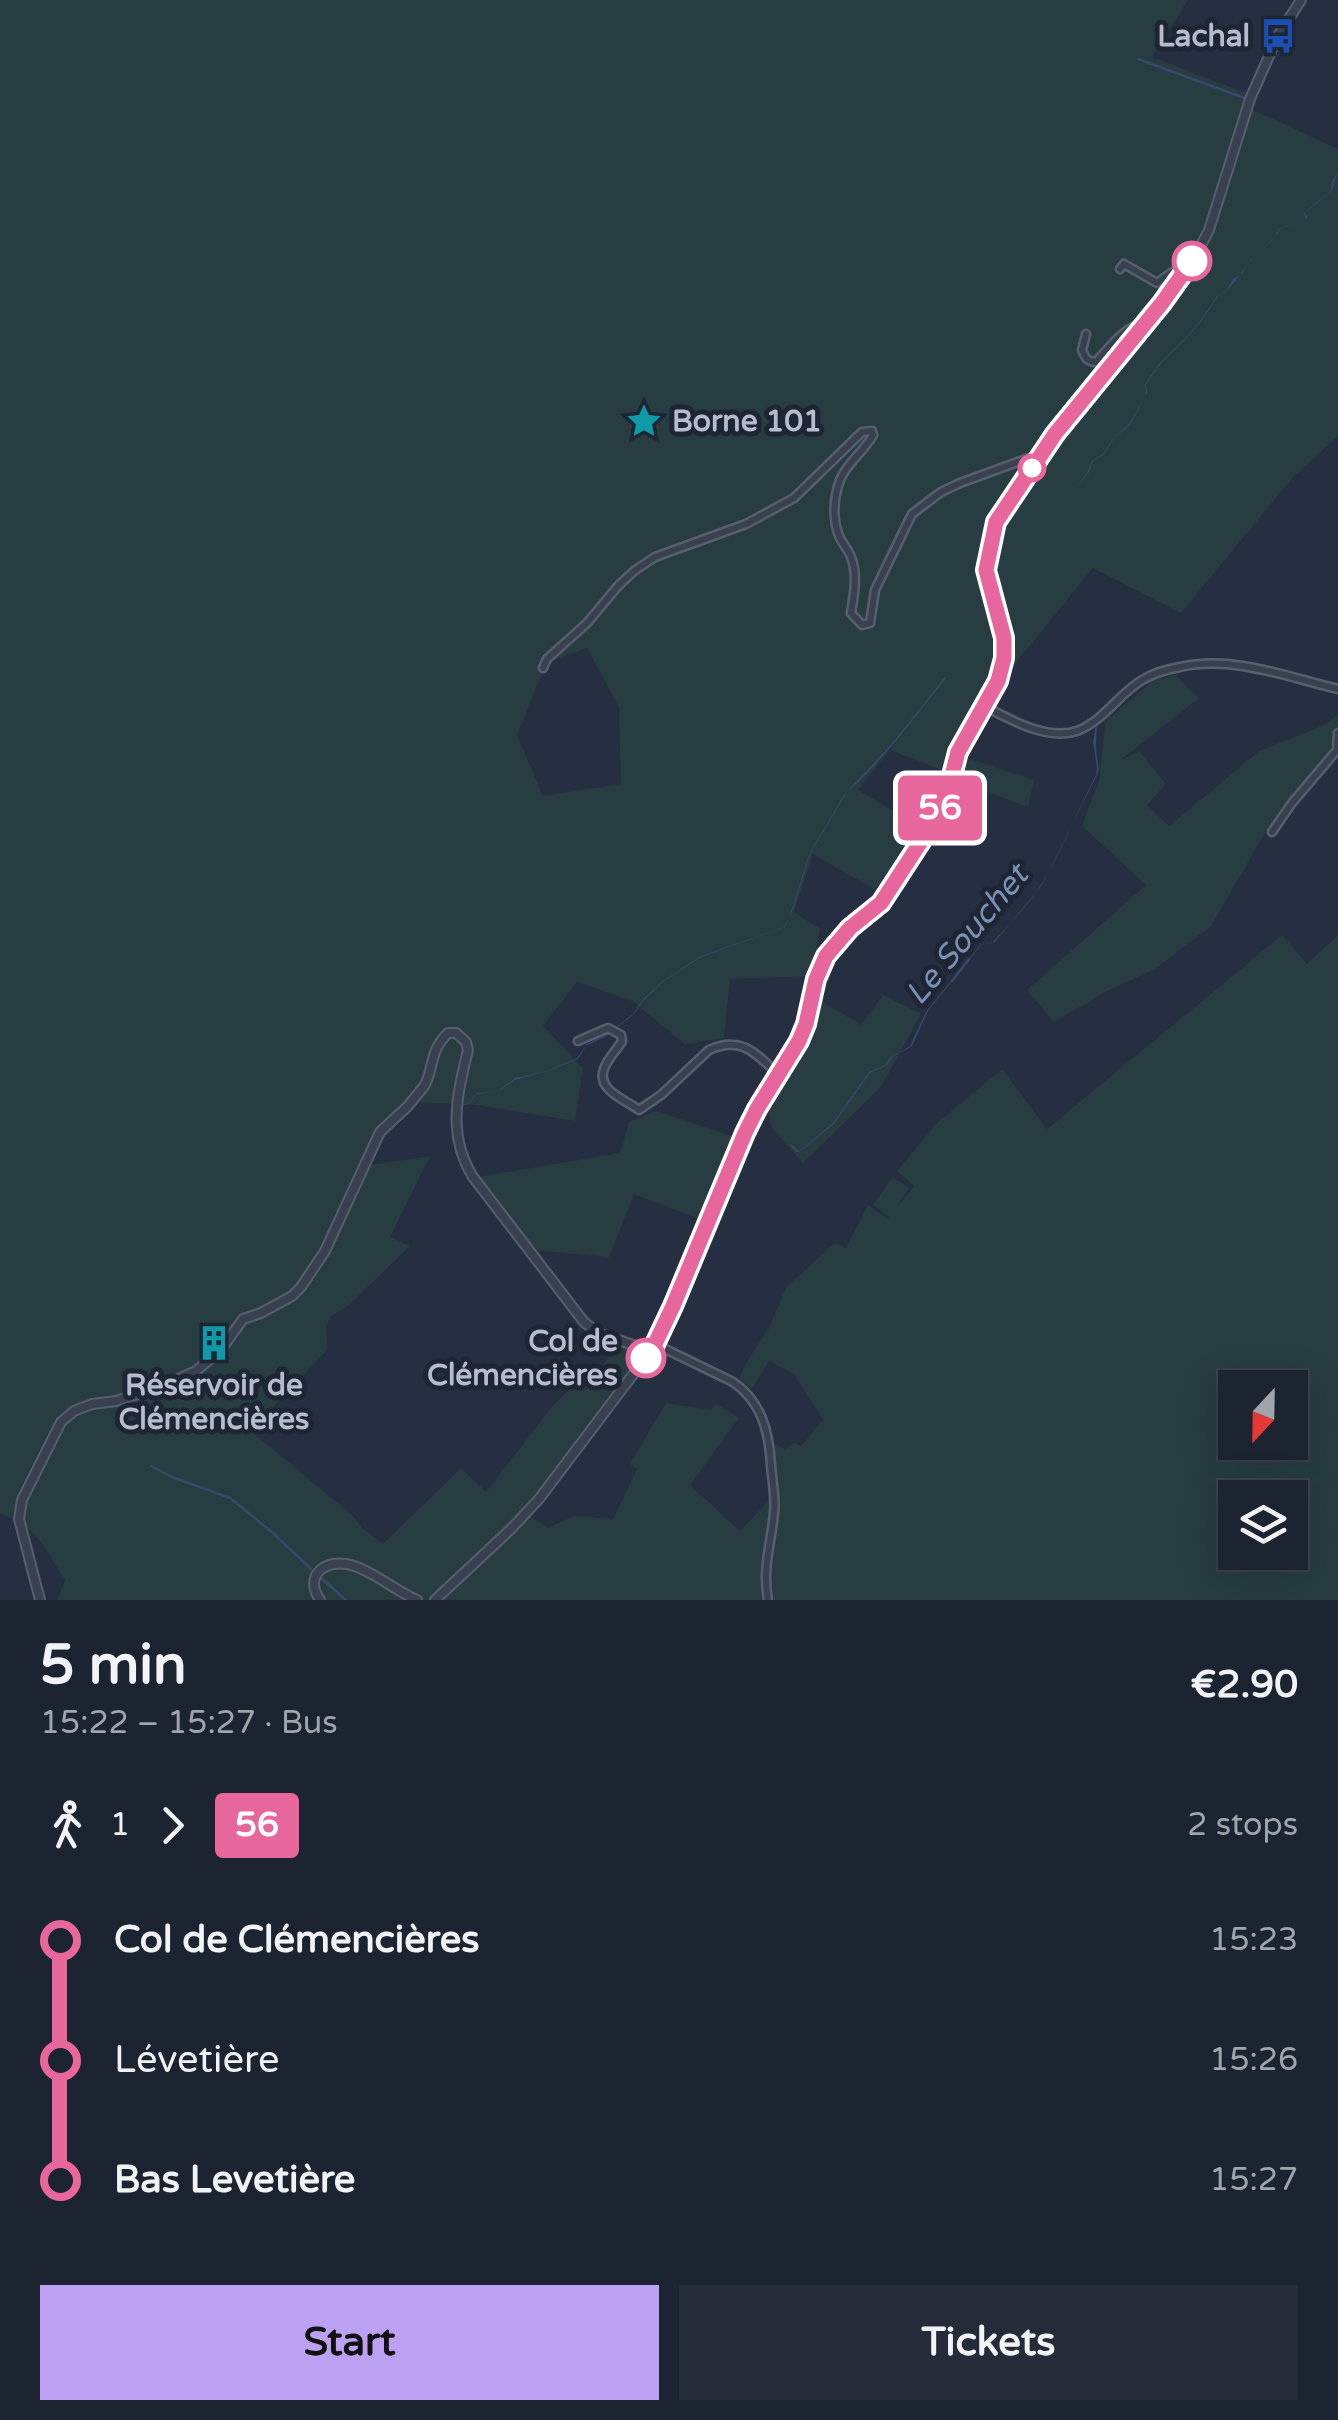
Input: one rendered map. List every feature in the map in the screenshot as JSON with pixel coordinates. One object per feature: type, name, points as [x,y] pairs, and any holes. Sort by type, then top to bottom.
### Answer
[{"type":"street","points":[[436,1600],[540,1499],[653,1348],[745,1133],[802,1033],[826,956],[850,928],[881,903],[898,879],[933,823],[949,787],[958,752],[998,681],[1004,638],[988,583],[988,556],[996,522],[1066,420],[1187,268],[1209,230],[1250,100],[1278,36],[1301,0]]},
{"type":"street","points":[[1120,269],[1124,264],[1157,282],[1180,266],[1187,268]]},
{"type":"street","points":[[1086,334],[1082,350],[1086,358],[1096,362],[1128,329],[1146,322]]},
{"type":"street","points":[[543,668],[547,659],[634,571],[656,557],[746,524],[794,498],[862,432],[873,435],[842,474],[834,516],[856,578],[851,613],[862,625],[870,623],[875,590],[912,514],[920,506],[960,483],[1040,456]]},
{"type":"street","points":[[1026,459],[1032,468]]},
{"type":"street","points":[[984,706],[1041,730],[1076,731],[1098,718],[1144,679],[1177,667],[1216,662],[1338,689]]},
{"type":"street","points":[[1272,832],[1338,751],[1338,733]]},
{"type":"street","points":[[578,1041],[608,1028],[620,1034],[622,1041],[604,1068],[602,1079],[608,1089],[639,1110],[718,1046],[750,1049],[779,1075]]},
{"type":"street","points":[[40,1600],[19,1519],[22,1500],[61,1422],[92,1404],[116,1401],[196,1371],[220,1351],[243,1319],[282,1303],[301,1287],[325,1251],[376,1139],[426,1085],[433,1053],[452,1032],[462,1037],[468,1050],[455,1112],[462,1159],[571,1308],[598,1333],[653,1348],[734,1382],[743,1388],[765,1421],[774,1510],[764,1574],[768,1600]]},
{"type":"street","points":[[320,1600],[313,1588],[314,1581],[322,1569],[334,1562],[366,1571],[416,1600]]},
{"type":"green space","points":[[0,0],[1188,0],[1152,57],[1246,93],[1243,105],[1338,149],[1338,436],[1294,476],[1181,613],[1093,568],[1009,671],[945,771],[890,750],[858,790],[931,834],[893,900],[813,854],[794,912],[820,929],[810,976],[730,979],[724,1038],[685,1044],[632,1001],[577,982],[543,1026],[583,1068],[575,1121],[477,1105],[410,1102],[383,1133],[371,1165],[430,1156],[390,1237],[410,1246],[349,1305],[331,1316],[326,1326],[327,1350],[251,1431],[383,1544],[461,1468],[486,1492],[550,1409],[596,1363],[603,1366],[616,1342],[633,1345],[638,1364],[531,1506],[529,1516],[548,1528],[574,1516],[613,1519],[637,1469],[630,1464],[666,1403],[711,1410],[715,1403],[739,1418],[690,1485],[740,1531],[775,1494],[774,1444],[785,1449],[794,1443],[801,1446],[823,1420],[794,1374],[769,1361],[751,1389],[739,1378],[769,1328],[787,1286],[835,1243],[846,1248],[868,1205],[888,1219],[873,1205],[892,1177],[909,1188],[896,1208],[914,1186],[897,1171],[937,1123],[1002,1069],[1047,1129],[1282,935],[1307,964],[1338,935],[1338,1600],[58,1600],[65,1580],[46,1549],[23,1524],[0,1514]],"holes":[[[587,648],[619,707],[621,784],[543,796],[517,735],[546,663]]]},
{"type":"green space","points":[[1175,675],[1199,698],[1122,759],[1140,752],[1166,784],[1147,805],[1169,826],[1259,751],[1322,726],[1338,715],[1338,738],[1268,828],[1211,926],[1155,969],[1054,1022],[1027,990],[1146,885],[1082,826],[1099,780],[1106,721],[1154,680]]},
{"type":"green space","points":[[964,757],[1034,780],[1028,807],[955,779]]},
{"type":"green space","points":[[883,995],[921,1014],[881,1087],[803,1163],[771,1127],[767,1096],[780,1077],[815,997],[861,1025]]},
{"type":"green space","points":[[656,1111],[744,1140],[710,1223],[634,1194],[609,1257],[532,1250],[472,1178],[620,1153],[629,1122]]},
{"type":"water","points":[[1338,171],[1332,191],[1305,213],[1308,218],[1280,229],[1274,238],[1279,229],[1305,219],[1304,213],[1331,191]]},
{"type":"water","points":[[1220,295],[1194,330],[1158,368],[1146,385],[1146,395],[1145,385],[1157,367]]},
{"type":"water","points":[[1145,396],[1130,425],[1115,437],[1103,455],[1093,461],[1075,489],[1092,461],[1103,454],[1115,436],[1129,424]]},
{"type":"water","points":[[945,677],[896,741],[847,792],[810,854],[789,918],[809,854],[844,795]]},
{"type":"water","points":[[1151,678],[1097,724],[1099,769],[1073,824],[1096,775],[1096,724]]},
{"type":"water","points":[[789,918],[785,927],[701,957],[664,981],[633,1015],[586,1046],[578,1059],[548,1071],[514,1080],[499,1091],[477,1094],[468,1104],[458,1107],[477,1093],[498,1091],[515,1078],[547,1071],[577,1058],[587,1044],[633,1014],[643,999],[663,981],[701,956],[784,927]]},
{"type":"water","points":[[981,944],[928,1011],[912,1046],[870,1073],[833,1125],[799,1152],[787,1147],[791,1144],[799,1151],[832,1124],[869,1072],[910,1046],[926,1012]]},
{"type":"waterway","points":[[1138,59],[1247,99]]},
{"type":"waterway","points":[[988,687],[997,652],[991,616]]},
{"type":"waterway","name":"Le Souchet","points":[[1123,700],[1148,680]]},
{"type":"waterway","name":"Le Souchet","points":[[952,981],[969,959]]},
{"type":"waterway","points":[[151,1466],[230,1498],[311,1569]]},
{"type":"waterway","points":[[322,1579],[346,1600]]},
{"type":"bus line","name":"56","points":[[646,1358],[673,1306],[745,1133],[799,1041],[820,966],[840,937],[881,903],[933,823],[949,787],[958,752],[998,681],[1004,638],[986,570],[996,522],[1055,434],[1192,261]]},
{"type":"place","name":"Lachal","points":[[1278,36]]},
{"type":"place","name":"Borne 101","points":[[644,421]]},
{"type":"place","name":"Réservoir de Clémencières","points":[[214,1343]]},
{"type":"place","name":"Col de Clémencières","points":[[646,1358]]}]
